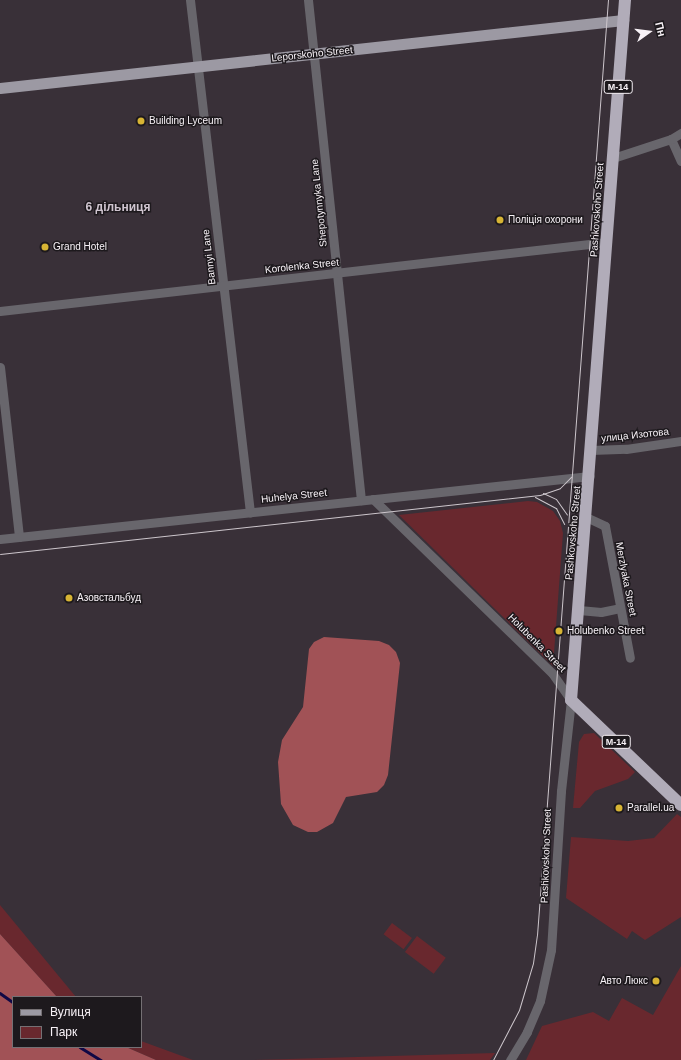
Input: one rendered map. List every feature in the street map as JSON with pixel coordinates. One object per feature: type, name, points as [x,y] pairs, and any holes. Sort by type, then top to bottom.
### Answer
[{"type":"highway","name":"Pashkovskoho Street","points":[[571,700],[592,450],[624,0]]},
{"type":"highway","name":"Holubenka Street","points":[[571,700],[681,805]]},
{"type":"main road","name":"Leporskoho Street","points":[[0,88],[623,20]]},
{"type":"street","name":"Bannyi Lane","points":[[190,0],[250,512]]},
{"type":"street","name":"Shepotynnyka Lane","points":[[308,0],[361,500]]},
{"type":"street","points":[[613,158],[671,139],[681,133]]},
{"type":"street","points":[[671,139],[681,161]]},
{"type":"street","name":"Korolenka Street","points":[[0,311],[607,242]]},
{"type":"street","points":[[0,366],[19,537]]},
{"type":"street","name":"улица Изотова","points":[[592,450],[626,449],[681,442]]},
{"type":"street","name":"Huhelya Street","points":[[0,539],[590,476]]},
{"type":"street","name":"Holubenka Street","points":[[373,499],[552,673],[571,700]]},
{"type":"street","name":"Merzlyaka Street","points":[[586,517],[605,526],[630,658]]},
{"type":"street","points":[[579,610],[601,612],[620,608]]},
{"type":"street","name":"Pashkovskoho Street","points":[[510,1060],[535,1013],[551,950],[560,791],[571,700]]},
{"type":"green space","points":[[528,501],[537,502],[553,511],[560,521],[563,533],[553,666],[399,515]]},
{"type":"green space","points":[[594,733],[635,772],[628,779],[595,791],[580,808],[573,808],[579,742],[584,734]]},
{"type":"green space","points":[[677,814],[681,817],[681,917],[645,940],[632,931],[627,939],[566,898],[571,837],[628,841],[654,838]]},
{"type":"green space","points":[[0,905],[75,996],[56,996],[0,934]]},
{"type":"green space","points":[[392,923],[412,938],[404,949],[384,934]]},
{"type":"green space","points":[[417,936],[446,958],[434,974],[405,952]]},
{"type":"green space","points":[[681,966],[681,1060],[526,1060],[542,1026],[593,1012],[609,1021],[622,998],[653,1015]]},
{"type":"green space","points":[[142,1041],[193,1060],[156,1060],[128,1048],[142,1048]]},
{"type":"green space","points":[[495,1053],[490,1060],[254,1060]]},
{"type":"shaded area","points":[[324,637],[379,641],[389,645],[396,652],[400,663],[388,775],[384,785],[377,792],[346,797],[333,823],[317,832],[308,832],[293,825],[281,804],[278,762],[282,740],[303,707],[309,649],[314,642]]},
{"type":"shaded area","points":[[0,934],[56,996],[12,996],[12,1048],[128,1048],[156,1060],[0,1060]]},
{"type":"waterway","points":[[0,993],[12,1001]]},
{"type":"waterway","points":[[82,1048],[101,1060]]},
{"type":"tram line","points":[[493,1060],[519,1010],[533,963],[537,935],[608,0]]},
{"type":"tram line","points":[[0,554],[540,495],[560,488],[571,477]]},
{"type":"tram line","points":[[543,493],[556,499],[567,515]]},
{"type":"tram line","points":[[535,497],[556,508],[564,524]]},
{"type":"place","name":"Building Lyceum","points":[[141,121]]},
{"type":"place","name":"Поліція охорони","points":[[500,220]]},
{"type":"place","name":"Grand Hotel","points":[[45,247]]},
{"type":"place","name":"Азовстальбуд","points":[[69,598]]},
{"type":"place","name":"Holubenko Street","points":[[559,631]]},
{"type":"place","name":"Parallel.ua","points":[[619,808]]},
{"type":"place","name":"Авто Люкс","points":[[656,981]]},
{"type":"district","name":"6 дільниця","points":[[118,208]]}]
